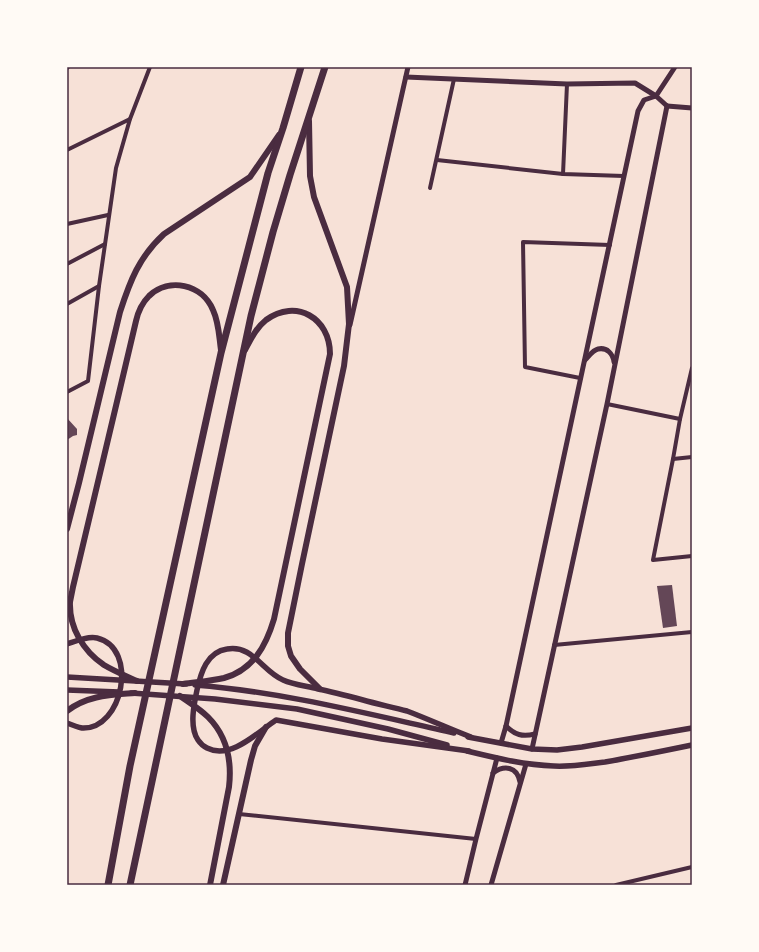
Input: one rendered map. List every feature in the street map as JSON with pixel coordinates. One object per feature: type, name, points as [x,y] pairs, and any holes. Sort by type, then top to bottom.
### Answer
[{"type":"highway","points":[[108,885],[130,766],[221,353],[268,173],[301,67]]},
{"type":"highway","points":[[130,885],[251,316],[273,232],[325,67]]},
{"type":"main road","points":[[309,116],[310,176],[314,197],[347,287],[350,324],[344,366],[288,633],[288,646],[291,656],[300,670],[320,689]]},
{"type":"main road","points":[[67,529],[120,312],[134,274],[150,248],[164,234],[250,177],[283,128]]},
{"type":"main road","points":[[137,681],[109,668],[97,660],[86,648],[75,628],[70,602],[136,320],[142,304],[155,291],[165,287],[175,285],[192,288],[207,300],[213,309],[218,326],[221,353]]},
{"type":"main road","points":[[183,684],[216,679],[232,675],[240,671],[254,659],[269,636],[274,619],[329,364],[330,348],[327,335],[322,326],[307,314],[298,311],[287,311],[276,314],[257,328],[242,355]]},
{"type":"main road","points":[[67,644],[90,638],[96,638],[107,642],[118,657],[121,669],[121,685],[118,698],[113,709],[105,718],[93,726],[80,728],[67,723]]},
{"type":"main road","points":[[469,751],[389,740],[276,720],[245,742],[235,747],[219,751],[203,746],[198,740],[193,724],[193,716],[202,670],[209,658],[216,653],[228,649],[238,649],[248,652],[276,677],[282,680],[406,711],[471,737]]},
{"type":"main road","points":[[67,677],[218,687],[289,697],[532,749],[557,750],[582,747],[692,728]]},
{"type":"main road","points":[[67,690],[180,696],[297,709],[388,729],[469,751],[526,764],[554,766],[584,765],[692,745]]},
{"type":"main road","points":[[67,711],[94,697],[136,693]]},
{"type":"main road","points":[[180,696],[208,717],[217,728],[223,737],[229,760],[229,787],[210,885]]},
{"type":"main road","points":[[223,885],[253,752],[266,727]]},
{"type":"street","points":[[67,392],[88,381],[104,244],[116,168],[130,119],[150,67]]},
{"type":"street","points":[[349,331],[408,67]]},
{"type":"street","points":[[501,743],[506,726],[638,111],[644,100],[656,96],[676,67]]},
{"type":"street","points":[[406,77],[567,84],[635,83],[656,96],[667,106],[692,108]]},
{"type":"street","points":[[430,188],[454,79]]},
{"type":"street","points":[[563,174],[567,84]]},
{"type":"street","points":[[532,749],[607,404],[667,106]]},
{"type":"street","points":[[67,150],[130,119]]},
{"type":"street","points":[[437,160],[563,174],[624,176]]},
{"type":"street","points":[[67,224],[108,215]]},
{"type":"street","points":[[580,378],[525,367],[522,242],[610,245]]},
{"type":"street","points":[[67,264],[104,244]]},
{"type":"street","points":[[67,304],[99,286]]},
{"type":"street","points":[[585,360],[594,351],[603,349],[611,354],[614,359],[614,367]]},
{"type":"street","points":[[692,368],[680,419],[653,560],[692,556]]},
{"type":"street","points":[[607,404],[680,419]]},
{"type":"street","points":[[673,460],[692,457]]},
{"type":"street","points":[[554,645],[692,632]]},
{"type":"street","points":[[506,726],[512,732],[519,735],[527,736],[536,734]]},
{"type":"street","points":[[465,885],[497,758]]},
{"type":"street","points":[[491,885],[526,764]]},
{"type":"street","points":[[492,774],[502,768],[512,770],[519,776],[520,782]]},
{"type":"street","points":[[239,814],[476,839]]},
{"type":"street","points":[[616,885],[692,867]]},
{"type":"building","points":[[67,418],[77,429],[77,435],[67,440]]},
{"type":"building","points":[[672,585],[677,626],[663,628],[657,586]]}]
